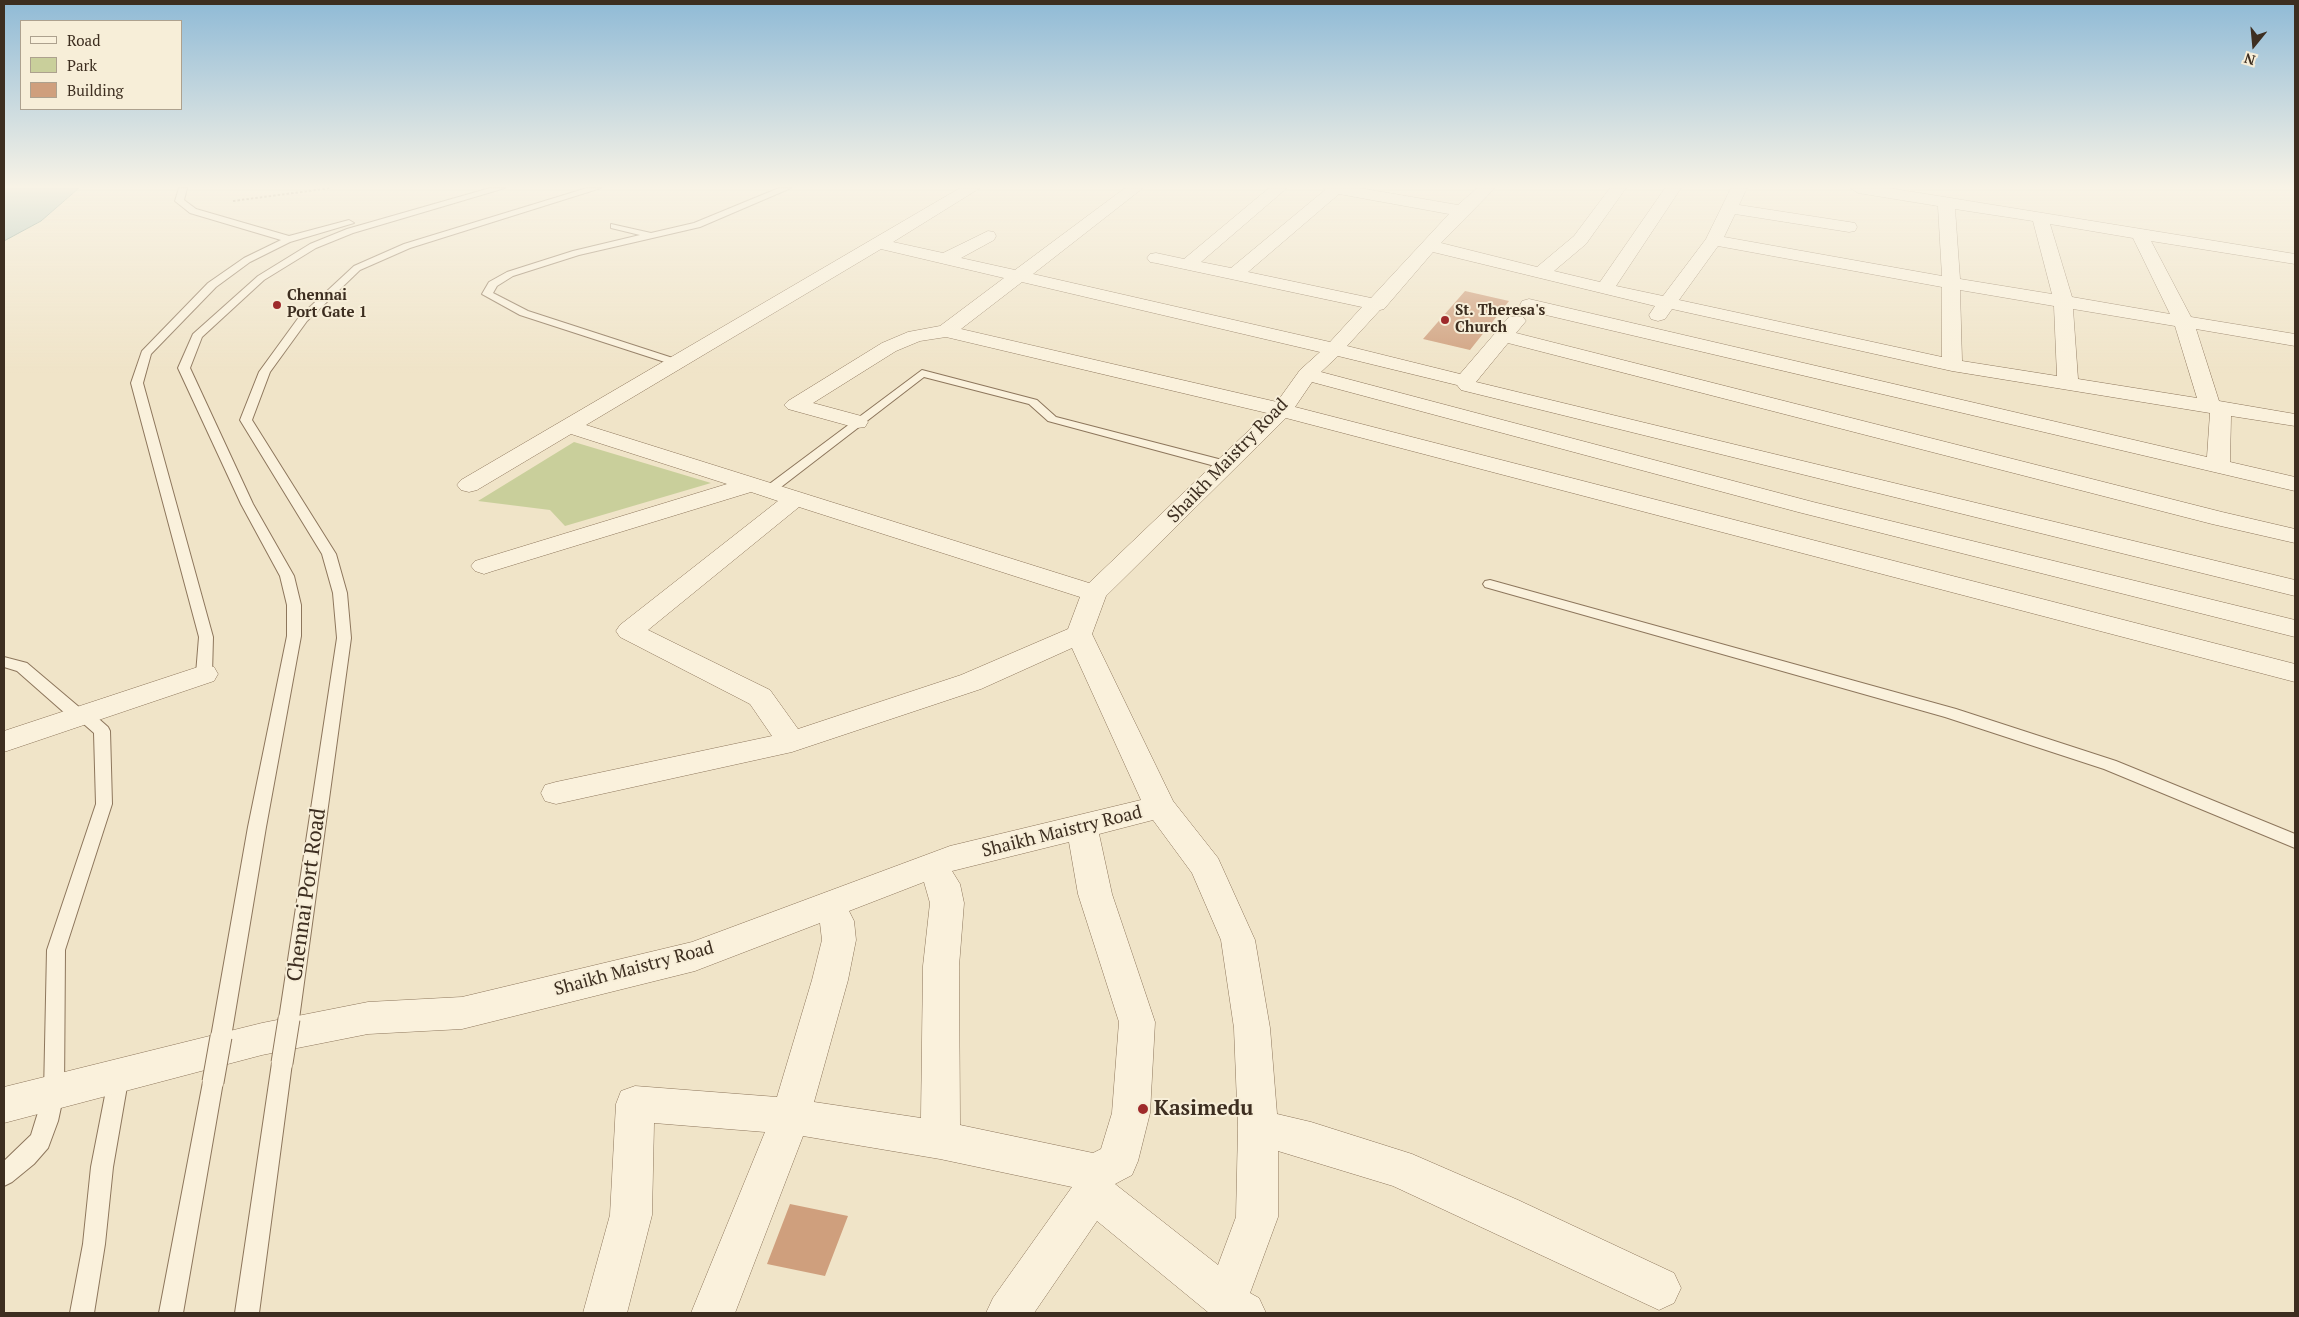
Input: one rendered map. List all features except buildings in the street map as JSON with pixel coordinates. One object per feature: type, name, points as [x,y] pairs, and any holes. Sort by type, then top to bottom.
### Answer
[{"type":"street","points":[[469,486],[871,249]]},
{"type":"street","points":[[902,249],[1334,349],[1465,381],[1468,386],[2295,588]]},
{"type":"street","points":[[944,260],[963,249]]},
{"type":"street","points":[[946,331],[1053,249]]},
{"type":"street","points":[[1188,264],[1205,249]]},
{"type":"street","points":[[1236,273],[1264,249]]},
{"type":"street","name":"Shaikh Maistry Road","points":[[4,1105],[262,1039],[368,1018],[462,1013],[696,956],[950,859],[1160,807],[1079,634],[1094,593],[1282,410],[1307,374],[1377,305],[1427,249]]},
{"type":"street","points":[[1444,249],[1605,288],[1952,365],[2295,420]]},
{"type":"street","points":[[1465,381],[1504,336],[1572,249]]},
{"type":"street","points":[[1605,288],[1631,249]]},
{"type":"street","points":[[1644,332],[1669,302],[1707,249]]},
{"type":"street","points":[[1763,249],[1848,266],[2063,300],[2295,340]]},
{"type":"street","points":[[1848,249],[1848,266]]},
{"type":"street","points":[[1948,249],[1952,365]]},
{"type":"street","points":[[2049,249],[2063,300],[2068,384]]},
{"type":"street","points":[[2148,249],[2183,320],[2215,408],[2218,466]]},
{"type":"street","points":[[2236,249],[2295,259]]},
{"type":"street","points":[[1156,258],[1236,273],[1377,305]]},
{"type":"street","points":[[1529,305],[2295,484]]},
{"type":"street","points":[[857,422],[795,405],[889,347],[915,336],[946,331],[1282,410],[2295,673]]},
{"type":"street","points":[[1504,336],[2220,519],[2295,536]]},
{"type":"street","points":[[1307,374],[1798,505],[2295,628]]},
{"type":"street","points":[[1530,475],[1563,408]]},
{"type":"street","points":[[570,427],[1094,593]]},
{"type":"street","points":[[484,566],[759,488]]},
{"type":"street","points":[[792,742],[760,697],[629,631],[795,499]]},
{"type":"street","points":[[1789,542],[1798,505]]},
{"type":"street","points":[[2087,537],[2097,622]]},
{"type":"street","points":[[556,794],[792,742],[970,682],[1079,634]]},
{"type":"street","points":[[4,742],[204,674]]},
{"type":"street","points":[[605,1313],[631,1215],[635,1104],[791,1116],[940,1140],[1094,1183],[1231,1308],[1257,1217],[1258,1128],[1252,1028],[1238,940],[1206,867],[1160,807]]},
{"type":"street","points":[[1008,1313],[1094,1183],[1118,1161],[1131,1113],[1137,1022],[1095,894],[1082,826]]},
{"type":"street","points":[[931,867],[943,884],[947,903],[941,966],[940,1140]]},
{"type":"street","points":[[713,1313],[791,1116],[839,940],[837,921],[827,906]]},
{"type":"street","points":[[1258,1128],[1310,1141],[1398,1168],[1504,1214],[1659,1288]]},
{"type":"lane","points":[[204,674],[206,637],[137,383],[146,353],[212,285],[247,260],[269,249]]},
{"type":"lane","points":[[171,1313],[257,827],[294,636],[294,605],[287,576],[247,504],[184,368],[196,336],[261,278],[308,249]]},
{"type":"lane","name":"Chennai Port Road","points":[[247,1313],[344,638],[340,593],[329,554],[246,420],[265,372],[303,319],[357,268],[399,249]]},
{"type":"lane","points":[[592,249],[510,274],[493,284],[487,294],[524,313],[678,363]]},
{"type":"lane","points":[[759,488],[857,422],[922,373],[1033,402],[1052,419],[1226,465]]},
{"type":"lane","points":[[1490,584],[1960,716],[2110,765],[2295,841]]},
{"type":"lane","points":[[4,662],[22,668],[73,711],[84,715],[102,731],[104,804],[56,950],[54,1093],[40,1141],[26,1157],[4,1175]]},
{"type":"lane","points":[[82,1313],[94,1244],[102,1167],[119,1076]]},
{"type":"green space","points":[[574,442],[711,483],[565,526],[550,510],[478,501]]},
{"type":"place","name":"Chennai Port Gate 1","points":[[277,305]]},
{"type":"place","name":"St. Theresa's Church","points":[[1445,320]]},
{"type":"place","name":"Kasimedu","points":[[1143,1109]]}]
